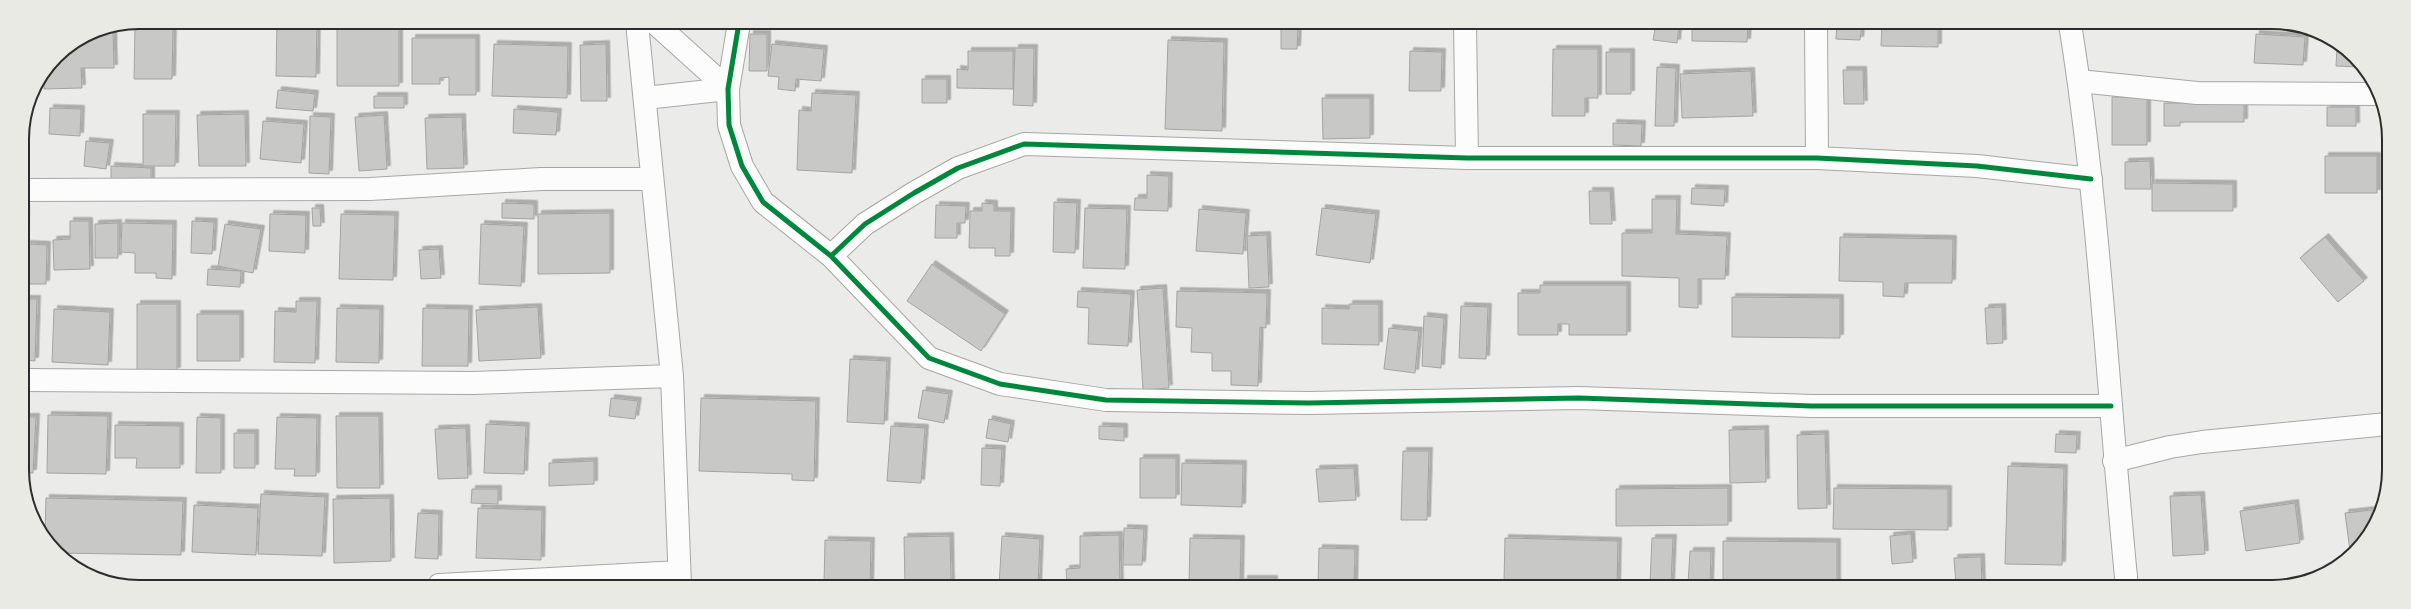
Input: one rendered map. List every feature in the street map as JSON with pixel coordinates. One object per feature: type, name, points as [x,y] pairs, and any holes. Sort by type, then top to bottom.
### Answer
[{"type":"street","points":[[638,29],[651,179],[672,376],[680,579],[640,580]]},
{"type":"street","points":[[663,29],[728,90]]},
{"type":"street","points":[[738,29],[728,90],[729,125],[742,166],[763,202],[831,256],[929,358],[1000,384],[1106,400],[1309,403],[1579,398],[1811,406],[2110,406]]},
{"type":"street","points":[[1465,29],[1467,158]]},
{"type":"street","points":[[1816,29],[1817,158]]},
{"type":"street","points":[[2071,29],[2079,81],[2100,259],[2114,461],[2126,580]]},
{"type":"street","points":[[2079,81],[2197,93],[2372,94]]},
{"type":"street","points":[[645,98],[728,90]]},
{"type":"street","points":[[831,256],[865,224],[914,193],[958,168],[1024,144],[1467,158],[1817,158],[1977,166],[2091,179]]},
{"type":"street","points":[[29,190],[370,189],[541,180],[651,179]]},
{"type":"street","points":[[29,380],[473,383],[672,376]]},
{"type":"street","points":[[2114,461],[2170,447],[2202,442],[2382,424]]},
{"type":"building","points":[[135,29],[173,29],[172,79],[134,79]]},
{"type":"building","points":[[277,29],[317,29],[316,77],[276,76]]},
{"type":"building","points":[[337,29],[399,29],[399,86],[337,86]]},
{"type":"building","points":[[1281,29],[1298,29],[1297,49],[1281,49]]},
{"type":"building","points":[[1655,29],[1678,29],[1677,43],[1653,40]]},
{"type":"building","points":[[1692,29],[1748,29],[1747,42],[1692,41]]},
{"type":"building","points":[[1837,29],[1861,29],[1860,40],[1836,39]]},
{"type":"building","points":[[1882,29],[1938,29],[1938,47],[1881,46]]},
{"type":"building","points":[[113,32],[114,68],[81,68],[82,88],[44,89],[44,84],[61,61],[84,44],[97,37]]},
{"type":"building","points":[[750,34],[767,34],[767,71],[749,71]]},
{"type":"building","points":[[2256,34],[2305,37],[2303,65],[2254,63]]},
{"type":"building","points":[[412,38],[476,38],[476,95],[449,95],[449,77],[440,78],[440,84],[412,84]]},
{"type":"building","points":[[1168,40],[1224,42],[1222,131],[1165,129]]},
{"type":"building","points":[[494,44],[568,46],[567,98],[492,96]]},
{"type":"building","points":[[606,44],[607,101],[581,101],[580,45]]},
{"type":"building","points":[[772,44],[824,49],[821,81],[796,79],[795,91],[778,89],[779,77],[768,76]]},
{"type":"building","points":[[1015,48],[1034,48],[1033,106],[1013,105]]},
{"type":"building","points":[[1553,49],[1598,49],[1598,98],[1585,98],[1585,116],[1552,116]]},
{"type":"building","points":[[968,51],[1013,51],[1013,89],[957,88],[957,69],[968,70]]},
{"type":"building","points":[[1410,51],[1442,52],[1441,91],[1409,91]]},
{"type":"building","points":[[2337,51],[2355,67],[2336,66]]},
{"type":"building","points":[[1606,52],[1631,52],[1631,94],[1606,94]]},
{"type":"building","points":[[1657,67],[1676,68],[1674,126],[1655,126]]},
{"type":"building","points":[[1843,70],[1863,70],[1864,104],[1844,104]]},
{"type":"building","points":[[1751,71],[1753,116],[1682,118],[1680,74]]},
{"type":"building","points":[[922,79],[947,79],[947,103],[922,103]]},
{"type":"building","points":[[278,90],[315,94],[313,111],[276,108]]},
{"type":"building","points":[[812,93],[856,95],[852,173],[797,170],[799,110],[811,111]]},
{"type":"building","points":[[374,96],[404,96],[404,108],[374,108]]},
{"type":"building","points":[[2112,97],[2147,97],[2147,145],[2112,145]]},
{"type":"building","points":[[1322,98],[1370,98],[1370,138],[1323,139]]},
{"type":"building","points":[[2164,103],[2244,103],[2244,122],[2180,122],[2180,126],[2164,126]]},
{"type":"building","points":[[2327,107],[2356,107],[2356,126],[2327,126]]},
{"type":"building","points":[[50,108],[81,109],[80,136],[49,134]]},
{"type":"building","points":[[514,109],[558,112],[556,135],[513,133]]},
{"type":"building","points":[[143,114],[176,114],[175,166],[143,166]]},
{"type":"building","points":[[245,114],[246,166],[199,166],[197,115]]},
{"type":"building","points":[[384,115],[387,169],[359,171],[355,117]]},
{"type":"building","points":[[310,116],[331,117],[329,174],[309,173]]},
{"type":"building","points":[[462,117],[464,168],[427,169],[425,118]]},
{"type":"building","points":[[263,121],[304,124],[301,163],[260,159]]},
{"type":"building","points":[[1613,123],[1642,124],[1641,146],[1613,145]]},
{"type":"building","points":[[86,141],[110,143],[106,169],[84,166]]},
{"type":"building","points":[[2325,156],[2377,156],[2377,193],[2325,193]]},
{"type":"building","points":[[2150,161],[2151,189],[2125,189],[2125,162]]},
{"type":"building","points":[[111,166],[151,168],[151,184],[111,183]]},
{"type":"building","points":[[1147,175],[1169,176],[1168,211],[1134,210],[1135,198],[1147,198]]},
{"type":"building","points":[[2152,183],[2233,184],[2233,211],[2152,211]]},
{"type":"building","points":[[1692,188],[1725,189],[1724,206],[1691,204]]},
{"type":"building","points":[[1589,191],[1610,191],[1612,224],[1590,224]]},
{"type":"building","points":[[1652,199],[1677,199],[1676,234],[1727,236],[1725,279],[1698,279],[1698,308],[1679,307],[1679,278],[1622,276],[1622,233],[1652,233]]},
{"type":"building","points":[[1054,202],[1077,203],[1075,253],[1053,252]]},
{"type":"building","points":[[502,203],[534,204],[534,219],[502,218]]},
{"type":"building","points":[[982,203],[994,204],[994,211],[1011,211],[1010,256],[995,256],[995,248],[969,248],[970,211],[982,211]]},
{"type":"building","points":[[936,205],[966,206],[965,223],[957,223],[957,238],[935,238]]},
{"type":"building","points":[[312,208],[320,208],[321,226],[313,226]]},
{"type":"building","points":[[1085,208],[1127,209],[1125,269],[1083,268]]},
{"type":"building","points":[[1322,208],[1376,214],[1370,263],[1316,255]]},
{"type":"building","points":[[1199,209],[1246,213],[1243,254],[1196,251]]},
{"type":"building","points":[[610,213],[610,273],[538,274],[538,214]]},
{"type":"building","points":[[270,214],[306,215],[305,253],[269,251]]},
{"type":"building","points":[[341,214],[395,215],[393,280],[339,279]]},
{"type":"building","points":[[70,221],[89,221],[90,269],[54,270],[53,240],[70,239]]},
{"type":"building","points":[[192,221],[214,222],[212,254],[191,253]]},
{"type":"building","points":[[118,223],[118,258],[95,258],[95,224]]},
{"type":"building","points":[[122,223],[173,224],[172,279],[156,278],[156,273],[135,273],[135,253],[121,252]]},
{"type":"building","points":[[225,224],[261,229],[253,273],[218,266]]},
{"type":"building","points":[[481,224],[524,226],[521,286],[479,284]]},
{"type":"building","points":[[1267,235],[1269,287],[1249,288],[1247,236]]},
{"type":"building","points":[[1840,237],[1953,239],[1952,283],[1905,283],[1904,297],[1883,296],[1883,282],[1839,281]]},
{"type":"building","points":[[2325,237],[2364,281],[2338,302],[2300,258]]},
{"type":"building","points":[[29,244],[47,245],[46,284],[29,284]]},
{"type":"building","points":[[439,249],[441,278],[421,279],[419,250]]},
{"type":"building","points":[[932,264],[1005,314],[981,351],[907,301]]},
{"type":"building","points":[[208,269],[241,271],[240,287],[207,285]]},
{"type":"building","points":[[1540,285],[1627,285],[1627,335],[1569,335],[1569,324],[1558,324],[1558,335],[1518,335],[1518,293],[1540,293]]},
{"type":"building","points":[[1163,288],[1169,388],[1143,390],[1137,290]]},
{"type":"building","points":[[1078,291],[1131,294],[1128,346],[1088,344],[1089,308],[1077,307]]},
{"type":"building","points":[[1177,291],[1267,293],[1266,328],[1260,327],[1258,386],[1231,385],[1231,371],[1212,371],[1212,353],[1191,352],[1192,328],[1176,327]]},
{"type":"building","points":[[1732,297],[1840,298],[1840,338],[1732,337]]},
{"type":"building","points":[[29,299],[37,299],[35,361],[29,360]]},
{"type":"building","points":[[296,301],[317,301],[315,363],[274,362],[275,311],[296,312]]},
{"type":"building","points":[[137,304],[177,304],[177,371],[137,371]]},
{"type":"building","points":[[1349,304],[1379,304],[1379,345],[1322,344],[1322,308],[1349,309]]},
{"type":"building","points":[[1461,306],[1488,307],[1486,359],[1459,358]]},
{"type":"building","points":[[538,307],[541,358],[479,361],[476,310]]},
{"type":"building","points":[[2002,307],[2003,343],[1987,344],[1985,308]]},
{"type":"building","points":[[337,308],[380,309],[379,363],[336,362]]},
{"type":"building","points":[[423,308],[469,309],[468,366],[422,366]]},
{"type":"building","points":[[54,309],[110,312],[108,365],[52,362]]},
{"type":"building","points":[[197,314],[240,314],[240,361],[197,361]]},
{"type":"building","points":[[1424,316],[1444,318],[1441,368],[1422,366]]},
{"type":"building","points":[[1389,328],[1419,331],[1415,373],[1384,369]]},
{"type":"building","points":[[850,359],[887,361],[884,424],[847,422]]},
{"type":"building","points":[[923,390],[949,394],[944,423],[918,418]]},
{"type":"building","points":[[611,398],[638,401],[635,419],[609,416]]},
{"type":"building","points":[[701,398],[816,401],[814,481],[792,480],[792,474],[699,471]]},
{"type":"building","points":[[48,415],[108,416],[106,474],[47,473]]},
{"type":"building","points":[[336,416],[379,416],[380,488],[337,488]]},
{"type":"building","points":[[29,417],[36,417],[33,473],[29,473]]},
{"type":"building","points":[[197,417],[221,418],[221,473],[196,473]]},
{"type":"building","points":[[277,417],[317,418],[316,476],[294,476],[295,469],[275,469]]},
{"type":"building","points":[[989,419],[1011,424],[1008,442],[986,438]]},
{"type":"building","points":[[486,424],[526,426],[524,474],[484,473]]},
{"type":"building","points":[[115,425],[180,426],[180,468],[136,468],[137,458],[115,458]]},
{"type":"building","points":[[891,426],[925,428],[921,483],[887,481]]},
{"type":"building","points":[[1099,426],[1124,427],[1124,441],[1099,439]]},
{"type":"building","points":[[466,428],[468,478],[438,479],[435,429]]},
{"type":"building","points":[[1765,429],[1766,482],[1730,483],[1729,430]]},
{"type":"building","points":[[234,433],[255,433],[255,468],[234,468]]},
{"type":"building","points":[[1825,434],[1827,508],[1798,509],[1797,435]]},
{"type":"building","points":[[2056,434],[2077,435],[2076,453],[2055,452]]},
{"type":"building","points":[[982,448],[1002,449],[1000,486],[981,485]]},
{"type":"building","points":[[1403,451],[1429,451],[1427,520],[1401,520]]},
{"type":"building","points":[[1140,458],[1176,458],[1176,498],[1140,498]]},
{"type":"building","points":[[594,461],[594,484],[549,486],[549,463]]},
{"type":"building","points":[[1182,463],[1243,464],[1242,507],[1181,505]]},
{"type":"building","points":[[2008,466],[2064,468],[2062,565],[2005,564]]},
{"type":"building","points":[[1354,468],[1356,500],[1319,502],[1316,469]]},
{"type":"building","points":[[1728,488],[1728,525],[1616,526],[1616,489]]},
{"type":"building","points":[[1834,488],[1948,489],[1948,530],[1833,529]]},
{"type":"building","points":[[472,489],[498,489],[498,504],[471,503]]},
{"type":"building","points":[[261,494],[325,497],[322,556],[258,554]]},
{"type":"building","points":[[2201,495],[2205,554],[2173,556],[2170,496]]},
{"type":"building","points":[[46,498],[183,501],[181,555],[67,553],[61,548],[45,527]]},
{"type":"building","points":[[390,498],[391,561],[334,563],[333,499]]},
{"type":"building","points":[[2295,503],[2300,543],[2246,551],[2240,511]]},
{"type":"building","points":[[194,505],[258,508],[256,555],[192,552]]},
{"type":"building","points":[[478,508],[542,510],[541,560],[476,558]]},
{"type":"building","points":[[2374,510],[2371,519],[2350,548],[2345,513]]},
{"type":"building","points":[[418,513],[439,514],[438,559],[415,558]]},
{"type":"building","points":[[1124,528],[1144,529],[1142,565],[1123,565]]},
{"type":"building","points":[[1911,534],[1913,562],[1892,564],[1890,536]]},
{"type":"building","points":[[1119,535],[1120,580],[1067,580],[1066,569],[1080,568],[1080,536]]},
{"type":"building","points":[[950,536],[951,580],[905,580],[904,537]]},
{"type":"building","points":[[1002,536],[1040,539],[1038,580],[999,580]]},
{"type":"building","points":[[1190,538],[1241,539],[1240,580],[1189,580]]},
{"type":"building","points":[[1505,538],[1618,541],[1617,580],[1504,580]]},
{"type":"building","points":[[1652,538],[1673,538],[1671,580],[1650,580]]},
{"type":"building","points":[[825,540],[871,541],[870,580],[824,580]]},
{"type":"building","points":[[1723,541],[1837,542],[1837,580],[1723,580]]},
{"type":"building","points":[[1319,548],[1355,549],[1354,580],[1318,580]]},
{"type":"building","points":[[1690,551],[1711,551],[1710,580],[1688,580]]},
{"type":"building","points":[[1981,557],[1982,580],[1956,580],[1954,558]]},
{"type":"building","points":[[1244,579],[1274,579],[1274,580]]},
{"type":"cycle path","points":[[738,29],[728,89],[729,125],[742,166],[763,202],[831,256],[929,358],[1000,384],[1106,400],[1309,403],[1579,398],[1811,406],[2111,406]]},
{"type":"cycle path","points":[[831,256],[865,224],[914,193],[958,168],[1024,144],[1467,158],[1817,158],[1977,166],[2091,179]]}]
